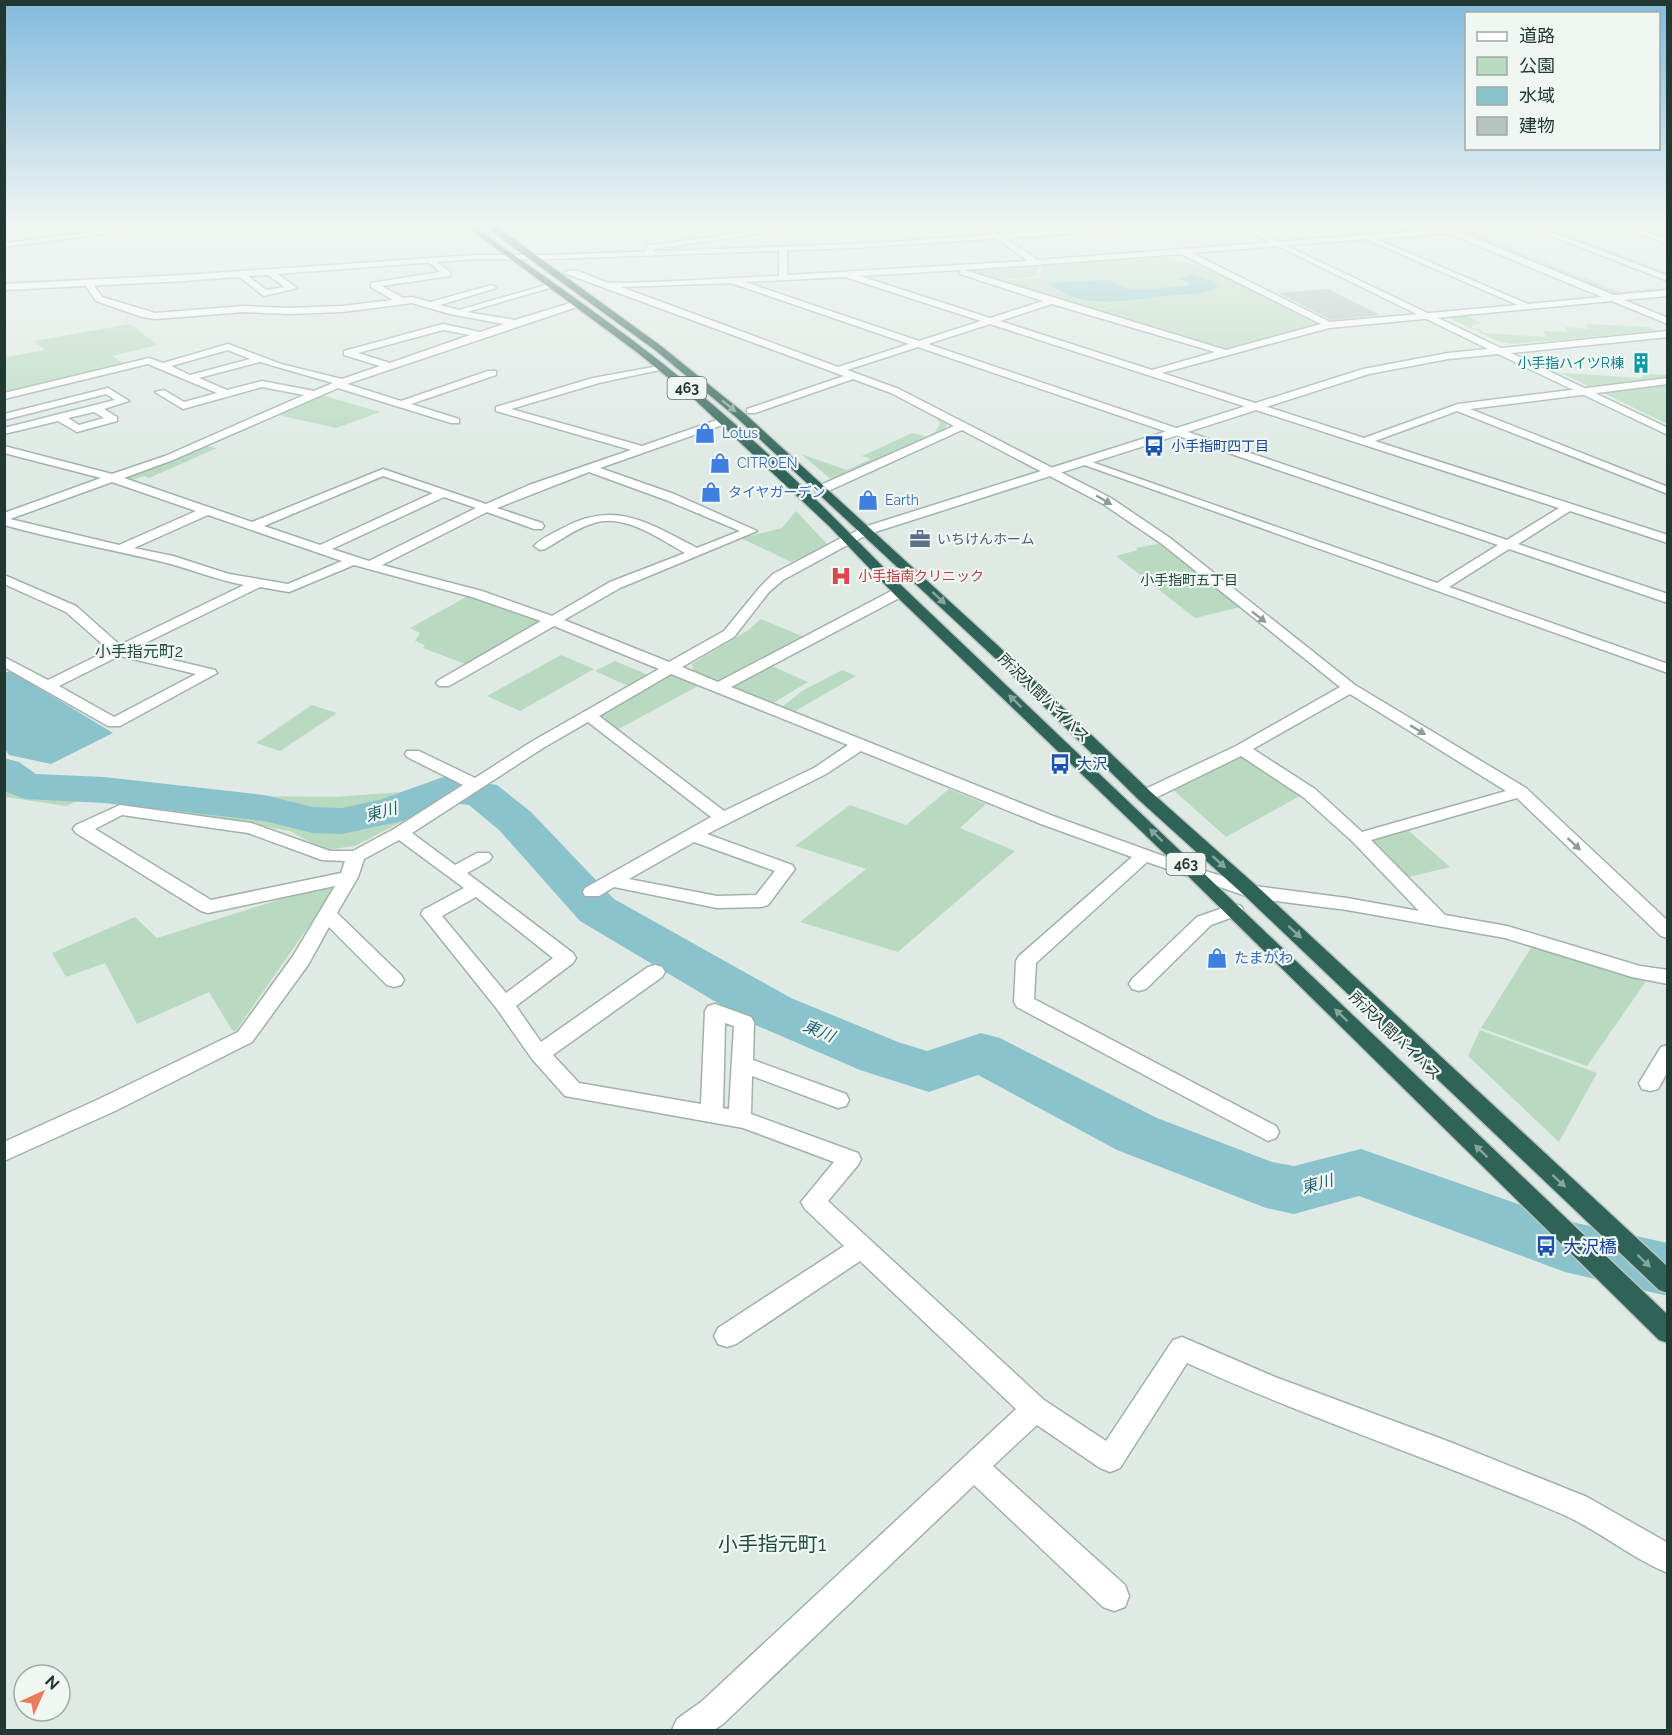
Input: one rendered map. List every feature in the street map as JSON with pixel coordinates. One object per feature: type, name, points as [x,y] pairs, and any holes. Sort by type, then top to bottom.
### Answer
[{"type":"highway","name":"所沢入間バイパス","points":[[581,307],[662,366],[1001,656],[1145,796],[1252,892],[1668,1283]]},
{"type":"highway","name":"所沢入間バイパス","points":[[603,307],[658,348],[740,415],[820,490],[900,592],[1234,910],[1668,1332]]},
{"type":"street","points":[[120,307],[155,316],[244,309],[290,311],[360,307]]},
{"type":"street","points":[[436,307],[514,322]]},
{"type":"street","points":[[455,312],[473,307]]},
{"type":"street","points":[[4,519],[169,458],[340,383],[514,322],[567,307]]},
{"type":"street","points":[[662,307],[895,391],[1107,501],[1166,540],[1350,688],[1520,792],[1663,922]]},
{"type":"street","points":[[810,307],[1668,599]]},
{"type":"street","points":[[946,307],[1668,539]]},
{"type":"street","points":[[837,370],[1033,307]]},
{"type":"street","points":[[1072,307],[1224,352]]},
{"type":"street","points":[[1293,307],[1329,325]]},
{"type":"street","points":[[1408,307],[1668,432]]},
{"type":"street","points":[[1150,373],[1329,325],[1507,307]]},
{"type":"street","points":[[1635,307],[1668,321]]},
{"type":"street","points":[[392,366],[347,353],[442,327],[480,335]]},
{"type":"street","points":[[349,877],[208,907],[82,829],[120,810],[251,828],[328,856],[357,856],[400,833],[537,745],[729,634],[743,622],[762,592],[777,577],[857,535],[1252,406],[1334,380],[1393,365],[1500,351],[1668,334]]},
{"type":"street","points":[[162,366],[228,347],[455,421]]},
{"type":"street","points":[[193,377],[261,359]]},
{"type":"street","points":[[4,396],[149,361],[193,377],[226,393]]},
{"type":"street","points":[[640,449],[500,410],[597,380],[662,366]]},
{"type":"street","points":[[401,404],[492,373]]},
{"type":"street","points":[[751,411],[852,376]]},
{"type":"street","points":[[1362,442],[1458,407],[1668,381]]},
{"type":"street","points":[[160,392],[183,406],[262,384],[313,394]]},
{"type":"street","points":[[4,417],[108,391],[124,401],[4,431]]},
{"type":"street","points":[[1458,407],[1668,491]]},
{"type":"street","points":[[59,417],[77,429],[113,419],[95,408]]},
{"type":"street","points":[[370,566],[486,508],[640,449],[724,421]]},
{"type":"street","points":[[820,490],[964,425]]},
{"type":"street","points":[[6,452],[94,472],[370,566],[477,594],[551,620],[1047,820],[1143,856],[1252,892],[1347,904],[1507,932],[1639,972],[1668,977]]},
{"type":"street","points":[[1082,462],[1668,669]]},
{"type":"street","points":[[444,683],[615,585],[751,531],[670,497],[589,468]]},
{"type":"street","points":[[253,526],[383,472],[538,525]]},
{"type":"street","points":[[321,549],[444,493]]},
{"type":"street","points":[[1438,588],[1567,508]]},
{"type":"street","points":[[123,548],[207,511]]},
{"type":"street","points":[[540,546],[583,524],[604,517],[626,520],[696,553]]},
{"type":"street","points":[[4,519],[54,535],[168,559],[227,578],[289,588],[355,560]]},
{"type":"street","points":[[1648,533],[1668,522]]},
{"type":"street","points":[[4,579],[71,609],[120,652],[210,674],[114,723],[4,661]]},
{"type":"street","points":[[50,685],[258,584]]},
{"type":"street","points":[[718,688],[900,592]]},
{"type":"street","points":[[1145,796],[1242,749],[1350,688]]},
{"type":"street","points":[[588,716],[723,818]]},
{"type":"street","points":[[592,892],[723,818],[820,771],[859,745]]},
{"type":"street","points":[[1242,749],[1309,793],[1359,838],[1438,919]]},
{"type":"street","points":[[413,754],[467,790]]},
{"type":"street","points":[[1359,838],[1520,792]]},
{"type":"street","points":[[400,833],[566,958],[504,1004]]},
{"type":"street","points":[[612,881],[717,902],[761,901],[786,869],[692,836]]},
{"type":"street","points":[[4,1152],[107,1105],[244,1037],[301,960],[329,916],[357,856]]},
{"type":"street","points":[[1143,856],[1026,961],[1024,1002],[1269,1132]]},
{"type":"street","points":[[454,872],[483,857]]},
{"type":"street","points":[[477,889],[430,914],[504,1004],[539,1054],[573,1090],[740,1118],[850,1159],[813,1202],[1035,1409],[1110,1459],[1182,1348],[1266,1386],[1450,1455],[1577,1507],[1668,1559]]},
{"type":"street","points":[[1139,984],[1204,921],[1234,910]]},
{"type":"street","points":[[329,916],[394,980]]},
{"type":"street","points":[[539,1054],[655,972]]},
{"type":"street","points":[[712,1114],[715,1011],[744,1022],[740,1118]]},
{"type":"street","points":[[1650,1083],[1668,1052]]},
{"type":"street","points":[[742,1064],[838,1100]]},
{"type":"street","points":[[727,1336],[861,1247]]},
{"type":"street","points":[[688,1731],[717,1708],[1035,1409]]},
{"type":"street","points":[[974,1467],[1114,1596]]},
{"type":"green space","points":[[1080,307],[1115,307],[1090,310]]},
{"type":"green space","points":[[1117,307],[1287,307],[1324,325],[1223,351],[1092,311]]},
{"type":"green space","points":[[1465,315],[1480,322],[1480,324],[1471,325],[1472,328],[1480,329],[1483,333],[1546,337],[1543,331],[1568,332],[1565,327],[1589,329],[1586,324],[1648,327],[1656,331],[1512,344],[1500,342],[1447,317]]},
{"type":"green space","points":[[130,324],[158,345],[112,356],[126,365],[5,394],[4,380],[7,379],[5,377],[5,357],[45,350],[34,341]]},
{"type":"green space","points":[[1561,373],[1643,378],[1641,373],[1667,375],[1668,378],[1588,386]]},
{"type":"green space","points":[[1667,384],[1667,424],[1602,392]]},
{"type":"green space","points":[[318,394],[380,412],[336,428],[274,414]]},
{"type":"green space","points":[[933,414],[948,423],[944,431],[833,481],[801,454],[847,470],[871,459],[862,456],[912,433],[928,437],[937,430],[940,424]]},
{"type":"green space","points":[[205,446],[217,448],[149,478],[144,476],[128,479],[129,475]]},
{"type":"green space","points":[[796,511],[829,546],[791,562],[741,538],[782,528]]},
{"type":"green space","points":[[1162,543],[1240,607],[1195,618],[1116,556],[1138,550],[1136,548]]},
{"type":"green space","points":[[468,596],[542,620],[468,665],[423,648],[425,645],[415,641],[420,633],[410,628]]},
{"type":"green space","points":[[761,619],[809,639],[720,681],[693,671],[692,664],[747,631]]},
{"type":"green space","points":[[561,655],[594,669],[520,711],[487,696]]},
{"type":"green space","points":[[615,661],[648,675],[628,686],[595,671]]},
{"type":"green space","points":[[772,666],[808,682],[773,703],[734,688],[736,685]]},
{"type":"green space","points":[[842,670],[856,676],[792,713],[781,708],[802,691]]},
{"type":"green space","points":[[668,674],[697,683],[698,686],[617,730],[600,718],[601,712]]},
{"type":"green space","points":[[312,705],[337,713],[280,751],[256,743]]},
{"type":"green space","points":[[1240,753],[1305,793],[1226,837],[1170,787]]},
{"type":"green space","points":[[5,775],[45,781],[119,781],[252,796],[333,797],[403,792],[428,808],[355,846],[325,850],[290,831],[171,810],[84,798],[66,806],[5,797]]},
{"type":"green space","points":[[949,789],[986,804],[960,828],[1015,851],[898,952],[800,922],[866,869],[795,846],[850,805],[906,825]]},
{"type":"green space","points":[[1408,830],[1450,867],[1409,877],[1371,839]]},
{"type":"green space","points":[[323,886],[334,890],[235,1032],[209,992],[137,1024],[105,963],[66,977],[52,953],[135,917],[157,938]]},
{"type":"green space","points":[[1534,943],[1649,977],[1587,1066],[1481,1028]]},
{"type":"green space","points":[[1480,1030],[1597,1073],[1559,1142],[1468,1056]]},
{"type":"water","points":[[11,671],[113,733],[51,764],[9,755],[5,749],[4,673]]},
{"type":"building","points":[[1305,307],[1364,307],[1380,315],[1331,320]]},
{"type":"waterway","name":"東川","points":[[4,771],[25,786],[104,790],[264,808],[313,820],[342,821],[391,811],[446,789],[482,794],[515,821],[597,910],[772,1011],[879,1056],[929,1072],[981,1052],[1137,1134],[1266,1184],[1294,1190],[1361,1172],[1565,1246],[1668,1270]]},
{"type":"place","name":"小手指ハイツR棟","points":[[1641,363]]},
{"type":"place","name":"Lotus","points":[[705,433]]},
{"type":"place","name":"小手指町四丁目","points":[[1154,446]]},
{"type":"place","name":"CITROEN","points":[[720,463]]},
{"type":"place","name":"タイヤガーデン","points":[[711,492]]},
{"type":"place","name":"Earth","points":[[868,500]]},
{"type":"place","name":"いちけんホーム","points":[[920,539]]},
{"type":"place","name":"小手指南クリニック","points":[[841,576]]},
{"type":"place","name":"大沢","points":[[1060,764]]},
{"type":"place","name":"たまがわ","points":[[1217,958]]},
{"type":"place","name":"大沢橋","points":[[1546,1246]]},
{"type":"district","name":"小手指町五丁目","points":[[1189,580]]},
{"type":"district","name":"小手指元町2","points":[[139,651]]},
{"type":"district","name":"小手指元町1","points":[[772,1544]]}]
